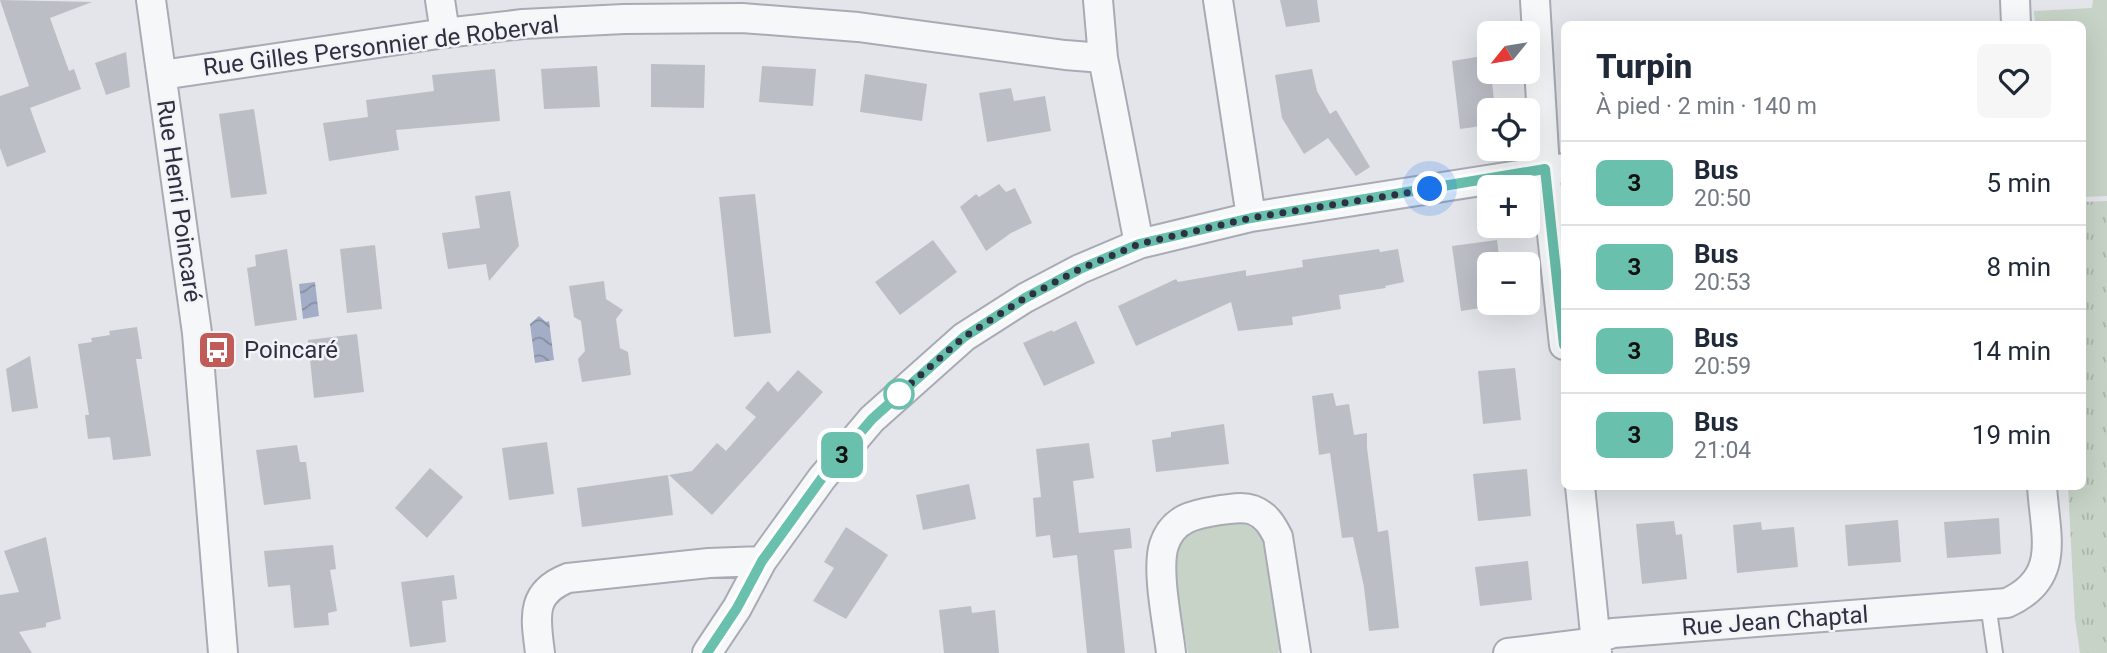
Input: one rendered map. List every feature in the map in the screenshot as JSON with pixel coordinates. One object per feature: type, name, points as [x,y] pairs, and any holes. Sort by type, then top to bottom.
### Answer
[{"type":"street","name":"Rue Henri Poincaré","points":[[151,0],[197,333],[223,653]]},
{"type":"street","points":[[440,0],[445,33]]},
{"type":"street","points":[[1098,0],[1103,58],[1139,244]]},
{"type":"street","points":[[1218,0],[1251,218]]},
{"type":"street","points":[[1535,0],[1555,169],[1561,286]]},
{"type":"street","points":[[2015,0],[2016,21]]},
{"type":"street","name":"Rue Gilles Personnier de Roberval","points":[[162,75],[445,33],[523,24],[624,19],[742,18],[858,27],[1103,58]]},
{"type":"street","points":[[707,653],[737,608],[762,561],[822,478],[872,419],[964,337],[1025,298],[1080,269],[1139,244],[1251,218],[1555,169]]},
{"type":"street","points":[[1580,490],[1597,646]]},
{"type":"street","name":"Rue Jean Chaptal","points":[[1508,653],[1582,644],[1597,646],[1613,633],[2007,603],[2024,595],[2037,583],[2044,570],[2046,554],[2042,490]]},
{"type":"street","points":[[1171,653],[1161,563],[1164,543],[1173,529],[1193,514],[1242,507],[1263,516],[1278,537],[1296,653]]},
{"type":"street","points":[[540,653],[536,613],[544,592],[555,583],[568,578],[709,563],[762,561]]},
{"type":"lane","points":[[1989,604],[1996,653]]},
{"type":"green space","points":[[2093,0],[2107,0],[2107,196],[2086,197],[2086,21],[2035,21],[2034,11],[2092,8]]},
{"type":"green space","points":[[2107,201],[2107,653],[2080,653],[2075,619],[2068,490],[2086,490],[2086,202]]},
{"type":"green space","points":[[1235,520],[1254,529],[1266,545],[1280,648],[1278,653],[1188,653],[1171,558],[1175,547],[1187,532],[1204,525]]},
{"type":"water","points":[[315,282],[319,316],[303,319],[299,284]]},
{"type":"water","points":[[539,316],[546,322],[549,321],[554,360],[535,363],[530,324]]},
{"type":"building","points":[[0,0],[92,2],[50,18],[69,71],[74,69],[81,89],[30,108],[46,152],[7,167],[0,148],[0,96],[29,86]]},
{"type":"building","points":[[1280,0],[1317,0],[1320,22],[1286,27]]},
{"type":"building","points":[[126,52],[130,87],[106,95],[95,63]]},
{"type":"building","points":[[1477,57],[1477,84],[1492,84],[1494,98],[1477,98],[1477,127],[1460,129],[1452,61]]},
{"type":"building","points":[[651,64],[705,65],[704,108],[651,107]]},
{"type":"building","points":[[597,66],[600,107],[544,109],[541,69]]},
{"type":"building","points":[[762,66],[816,69],[813,106],[759,102]]},
{"type":"building","points":[[495,69],[500,121],[396,130],[399,150],[329,161],[323,123],[368,117],[366,100],[434,91],[432,75]]},
{"type":"building","points":[[1312,69],[1317,91],[1330,114],[1336,110],[1370,167],[1356,176],[1328,138],[1304,154],[1282,118],[1275,75]]},
{"type":"building","points":[[865,74],[927,84],[922,121],[860,112]]},
{"type":"building","points":[[1011,88],[1014,101],[1045,96],[1051,131],[987,142],[979,93]]},
{"type":"building","points":[[254,109],[267,194],[231,198],[219,114]]},
{"type":"building","points":[[999,184],[1006,192],[1015,188],[1032,223],[1011,233],[986,251],[960,207],[976,194],[979,197]]},
{"type":"building","points":[[510,191],[519,246],[489,281],[486,264],[448,269],[442,233],[480,228],[475,196]]},
{"type":"building","points":[[755,194],[771,333],[734,337],[719,197]]},
{"type":"building","points":[[933,240],[957,272],[900,315],[875,282]]},
{"type":"building","points":[[1497,240],[1498,252],[1477,252],[1477,309],[1461,311],[1452,246]]},
{"type":"building","points":[[375,245],[382,309],[347,313],[340,249]]},
{"type":"building","points":[[287,249],[297,320],[255,326],[247,268],[256,266],[255,255]]},
{"type":"building","points":[[1379,249],[1380,252],[1398,249],[1404,282],[1385,286],[1386,288],[1339,295],[1341,309],[1292,317],[1293,325],[1238,331],[1231,302],[1136,346],[1118,306],[1176,279],[1178,282],[1246,270],[1246,276],[1303,267],[1302,260]]},
{"type":"building","points":[[604,281],[606,299],[623,310],[616,319],[620,348],[628,352],[631,375],[582,382],[578,359],[585,351],[581,321],[574,317],[569,286]]},
{"type":"building","points":[[1076,321],[1095,363],[1044,386],[1023,343]]},
{"type":"building","points":[[137,327],[142,359],[136,359],[151,456],[113,460],[110,437],[88,439],[85,415],[89,415],[78,344],[92,342],[91,338],[110,335],[109,331]]},
{"type":"building","points":[[357,334],[364,392],[314,398],[308,340]]},
{"type":"building","points":[[30,356],[38,408],[12,412],[6,369]]},
{"type":"building","points":[[1515,368],[1521,420],[1483,424],[1478,371]]},
{"type":"building","points":[[798,370],[823,392],[712,515],[669,475],[692,471],[717,443],[726,451],[756,417],[745,408],[768,381],[778,392]]},
{"type":"building","points":[[1333,393],[1336,406],[1349,404],[1354,435],[1367,433],[1378,532],[1388,530],[1399,628],[1369,631],[1364,587],[1353,537],[1342,538],[1330,453],[1319,455],[1312,396]]},
{"type":"building","points":[[1224,424],[1229,464],[1156,472],[1152,440],[1171,437],[1171,432]]},
{"type":"building","points":[[547,442],[554,494],[509,500],[502,448]]},
{"type":"building","points":[[1089,443],[1094,478],[1073,481],[1079,533],[1130,528],[1132,548],[1114,550],[1125,653],[1087,653],[1077,555],[1053,558],[1050,535],[1036,537],[1033,498],[1041,497],[1036,449]]},
{"type":"building","points":[[297,445],[300,462],[306,462],[311,499],[264,505],[256,450]]},
{"type":"building","points":[[430,468],[463,497],[427,538],[395,508]]},
{"type":"building","points":[[1527,469],[1531,516],[1478,521],[1473,474]]},
{"type":"building","points":[[668,475],[673,515],[582,527],[577,488]]},
{"type":"building","points":[[969,484],[976,519],[923,530],[916,495]]},
{"type":"building","points":[[1999,518],[2001,554],[1947,558],[1944,522]]},
{"type":"building","points":[[1898,520],[1901,562],[1848,566],[1845,525]]},
{"type":"building","points":[[1674,521],[1676,535],[1682,534],[1687,579],[1642,584],[1636,524]]},
{"type":"building","points":[[1761,522],[1762,530],[1794,527],[1798,567],[1737,573],[1733,525]]},
{"type":"building","points":[[846,527],[888,555],[846,619],[813,601],[834,568],[824,562]]},
{"type":"building","points":[[46,537],[61,619],[46,623],[46,627],[19,632],[32,653],[0,653],[0,595],[19,592],[4,551]]},
{"type":"building","points":[[333,545],[336,569],[330,570],[337,611],[328,613],[329,625],[294,628],[290,585],[268,587],[264,551]]},
{"type":"building","points":[[1528,561],[1532,600],[1480,606],[1475,567]]},
{"type":"building","points":[[454,575],[457,599],[442,601],[446,642],[410,647],[401,582]]},
{"type":"building","points":[[971,606],[972,613],[995,610],[999,653],[944,653],[939,610]]},
{"type":"bus line","name":"3","points":[[707,653],[737,608],[762,561],[822,478],[872,419],[909,383],[964,337],[1025,298],[1080,269],[1139,244],[1251,218],[1545,169],[1561,317]]},
{"type":"place","name":"Poincaré","points":[[217,350]]},
{"type":"route","points":[[899,394],[891,401],[964,337],[1025,298],[1080,269],[1139,244],[1251,218],[1430,189]]}]
